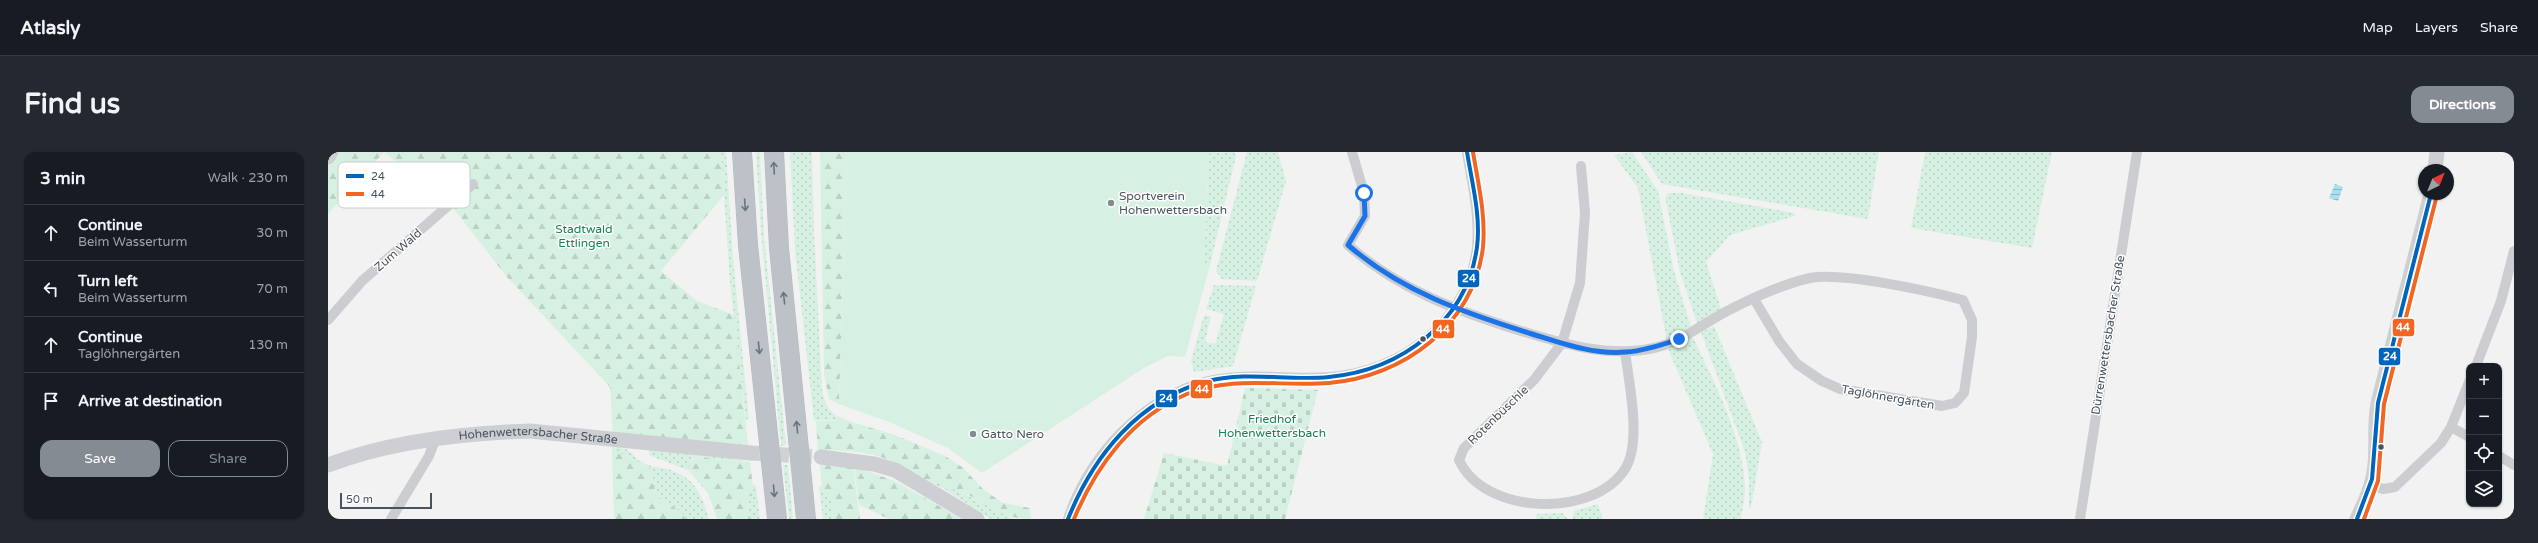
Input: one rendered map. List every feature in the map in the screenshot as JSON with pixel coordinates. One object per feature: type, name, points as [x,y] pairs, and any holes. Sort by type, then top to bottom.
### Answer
[{"type":"highway","points":[[742,152],[748,246],[777,519]]},
{"type":"highway","points":[[774,152],[779,248],[806,519]]},
{"type":"street","points":[[328,157],[331,152]]},
{"type":"street","name":"Taglöhnergärten","points":[[1352,152],[1364,193],[1365,216],[1348,245],[1374,266],[1411,290],[1454,308],[1562,343],[1597,351],[1626,352],[1655,347],[1679,339],[1732,309],[1784,285],[1811,278],[1835,277],[1963,300],[1972,320],[1972,336],[1964,393],[1955,404],[1942,406],[1840,389],[1822,381],[1797,364],[1779,341],[1754,299]]},
{"type":"street","points":[[1068,519],[1079,493],[1098,462],[1125,430],[1157,402],[1191,386],[1220,379],[1328,377],[1372,370],[1394,360],[1426,340],[1441,326],[1454,308],[1466,285],[1477,248],[1478,228],[1467,152]]},
{"type":"street","name":"Dürrenwettersbacher Straße","points":[[2080,519],[2137,152]]},
{"type":"street","points":[[2436,164],[2437,152]]},
{"type":"street","name":"Rotenbüschle","points":[[1582,166],[1585,213],[1580,283],[1562,343],[1534,380],[1464,448],[1459,460],[1465,472],[1487,491],[1504,498],[1540,505],[1566,503],[1600,493],[1617,479],[1630,458],[1633,440],[1626,352]]},
{"type":"street","points":[[2357,519],[2371,485],[2375,464],[2375,419],[2378,403],[2429,200]]},
{"type":"street","name":"Zum Wald","points":[[328,320],[362,281],[446,208]]},
{"type":"street","points":[[2477,363],[2502,301],[2514,251]]},
{"type":"street","points":[[2371,485],[2383,489],[2395,487],[2441,443],[2451,426],[2466,389]]},
{"type":"street","points":[[2451,426],[2466,435]]},
{"type":"street","name":"Hohenwettersbacher Straße","points":[[328,465],[378,449],[496,432],[530,431],[751,453]]},
{"type":"street","points":[[391,519],[429,456],[435,440]]},
{"type":"street","points":[[821,457],[874,464],[895,470],[977,519]]},
{"type":"street","points":[[2502,458],[2514,465]]},
{"type":"green space","points":[[328,152],[384,152],[375,162],[338,162],[338,203],[328,214]]},
{"type":"green space","name":"Stadtwald Ettlingen","points":[[384,152],[721,152],[724,195],[661,271],[697,301],[734,315],[748,445],[613,435],[610,387],[507,277],[453,208],[470,208],[470,162],[396,162]]},
{"type":"green space","points":[[721,152],[726,152],[733,258],[749,420],[746,420],[730,283]]},
{"type":"green space","points":[[756,152],[760,152],[764,236],[786,445],[781,446],[761,232]]},
{"type":"green space","points":[[790,152],[812,152],[814,232],[822,389],[823,396],[830,410],[849,421],[814,420],[795,250]]},
{"type":"green space","points":[[820,152],[847,152],[839,404],[829,399],[824,374]]},
{"type":"green space","points":[[847,152],[1220,152],[1209,154],[1204,262],[1210,265],[1185,357],[1168,356],[1144,368],[982,473],[948,448],[889,422],[839,404]]},
{"type":"green space","points":[[1234,152],[1236,156],[1210,265],[1204,263],[1209,153]]},
{"type":"green space","points":[[1247,152],[1278,152],[1286,181],[1257,281],[1222,279],[1216,271]]},
{"type":"green space","points":[[1632,152],[1658,191],[1674,271],[1691,327],[1667,341],[1638,188],[1614,155]]},
{"type":"green space","points":[[1641,152],[1879,152],[1868,219],[1662,184]]},
{"type":"green space","points":[[1925,152],[2052,152],[2032,248],[1911,228]]},
{"type":"green space","points":[[1668,193],[1681,193],[1795,213],[1795,216],[1730,235],[1706,262],[1722,312],[1698,326],[1680,272],[1665,197]]},
{"type":"green space","points":[[1214,285],[1256,286],[1233,366],[1194,372],[1191,360],[1204,315],[1211,316],[1205,342],[1215,344],[1224,314],[1206,309]]},
{"type":"green space","points":[[1714,326],[1762,442],[1751,508],[1749,507],[1749,479],[1745,452],[1701,332]]},
{"type":"green space","points":[[1693,337],[1719,392],[1739,449],[1745,488],[1741,519],[1703,519],[1713,454],[1668,349]]},
{"type":"green space","name":"Friedhof Hohenwettersbach","points":[[1245,388],[1318,390],[1285,519],[1144,519],[1164,453],[1227,466]]},
{"type":"green space","points":[[816,421],[849,421],[895,435],[945,456],[962,467],[984,490],[1003,503],[1030,508],[1031,519],[1008,516],[966,494],[954,489],[943,488],[933,484],[881,457],[850,451],[818,450]]},
{"type":"green space","points":[[612,446],[620,447],[629,451],[641,461],[654,467],[677,472],[691,482],[700,494],[709,519],[685,519],[680,512],[662,500],[656,492],[653,481],[653,470],[625,455],[612,452]]},
{"type":"green space","points":[[650,450],[719,455],[750,462],[696,457],[691,459],[690,467],[708,493],[688,470],[651,456],[649,454]]},
{"type":"green space","points":[[612,452],[625,455],[653,470],[653,481],[656,492],[662,500],[680,512],[685,519],[614,519]]},
{"type":"green space","points":[[695,457],[750,462],[754,495],[747,497],[750,519],[717,519],[708,493],[690,467],[689,462]]},
{"type":"green space","points":[[783,465],[788,465],[793,519],[789,519]]},
{"type":"green space","points":[[820,465],[853,466],[860,519],[833,519],[831,501],[822,488]]},
{"type":"green space","points":[[854,466],[897,482],[962,519],[889,519],[859,505]]},
{"type":"green space","points":[[752,485],[756,485],[760,519],[750,519],[747,496],[753,495]]},
{"type":"green space","points":[[822,486],[831,501],[833,519],[823,519],[819,487]]},
{"type":"green space","points":[[941,487],[955,489],[1014,519],[991,519]]},
{"type":"green space","points":[[1598,504],[1603,519],[1573,519],[1574,511]]},
{"type":"green space","points":[[1562,513],[1568,519],[1536,519],[1537,514]]},
{"type":"water","points":[[2335,184],[2343,187],[2338,201],[2329,198]]},
{"type":"tunnel","points":[[751,453],[821,457]]},
{"type":"transit line","name":"24","points":[[1068,519],[1078,496],[1105,452],[1140,416],[1161,401],[1183,390],[1208,381],[1223,378],[1253,376],[1314,378],[1356,372],[1381,364],[1405,353],[1426,338],[1445,319],[1460,298],[1471,274],[1477,247],[1477,211],[1467,152]]},
{"type":"transit line","name":"44","points":[[1074,519],[1093,480],[1118,445],[1149,416],[1167,404],[1187,394],[1204,388],[1239,383],[1311,384],[1356,379],[1383,370],[1408,358],[1430,342],[1450,323],[1466,300],[1477,275],[1484,235],[1481,199],[1473,152]]},
{"type":"transit line","name":"24","points":[[2357,519],[2372,479],[2378,403],[2429,200]]},
{"type":"transit line","name":"44","points":[[2364,519],[2378,481],[2384,404],[2436,200]]},
{"type":"place","name":"Sportverein Hohenwettersbach","points":[[1111,203]]},
{"type":"place","name":"Gatto Nero","points":[[973,434]]},
{"type":"route","points":[[1364,193],[1365,216],[1348,245],[1362,258],[1411,290],[1473,316],[1562,343],[1597,351],[1626,352],[1655,347],[1679,339]]}]
